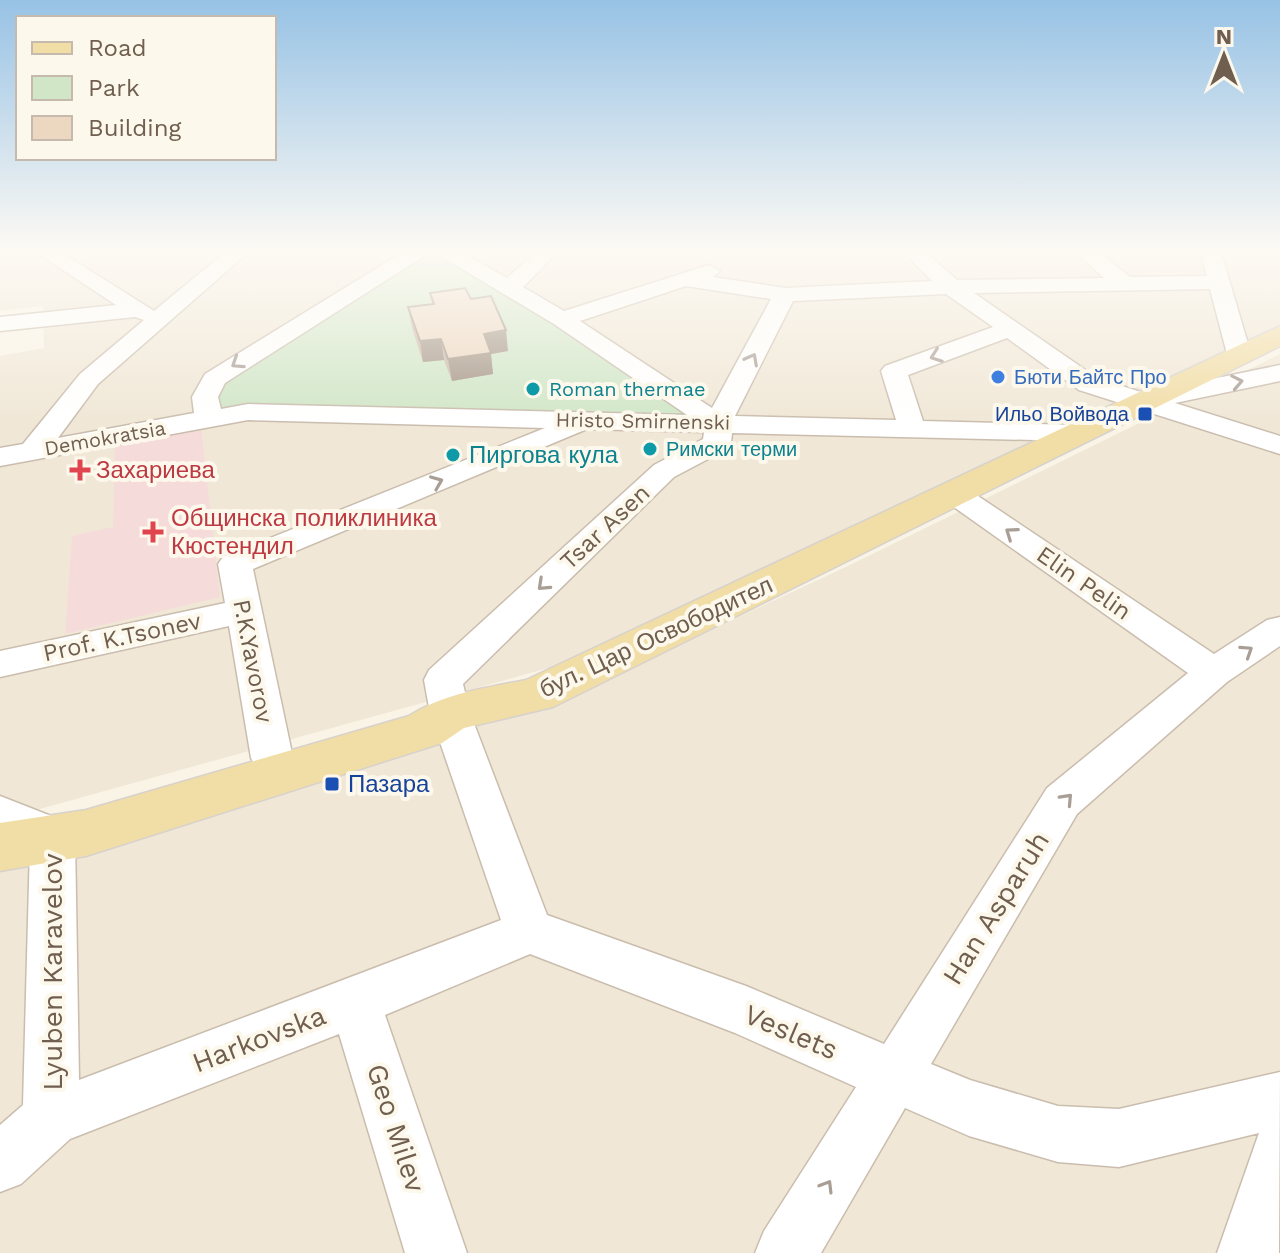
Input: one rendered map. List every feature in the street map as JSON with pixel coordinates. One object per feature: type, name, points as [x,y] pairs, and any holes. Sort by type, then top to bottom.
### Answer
[{"type":"main road","name":"бул. Цар Освободител","points":[[0,847],[86,833],[425,730],[450,713],[536,695],[1280,335]]},
{"type":"main road","points":[[53,836],[87,815],[418,714],[450,713]]},
{"type":"street","points":[[134,307],[146,315]]},
{"type":"street","points":[[33,451],[89,379],[146,315],[157,307]]},
{"type":"street","points":[[209,419],[205,397],[214,379],[329,307]]},
{"type":"street","points":[[541,307],[718,423]]},
{"type":"street","points":[[562,319],[598,307]]},
{"type":"street","name":"Tsar Asen","points":[[450,713],[443,680],[664,471],[717,443],[718,423],[778,307]]},
{"type":"street","points":[[980,307],[1088,384],[1278,445]]},
{"type":"street","points":[[1225,307],[1239,354]]},
{"type":"street","points":[[0,324],[146,315]]},
{"type":"street","points":[[912,428],[894,371],[1010,329]]},
{"type":"street","points":[[1140,402],[1280,373]]},
{"type":"street","name":"Hristo Smirnenski","points":[[209,419],[248,412],[1077,433]]},
{"type":"street","name":"Demokratsia","points":[[0,457],[209,419]]},
{"type":"street","name":"P.K.Yavorov","points":[[272,758],[235,564],[588,420]]},
{"type":"street","name":"Elin Pelin","points":[[955,494],[1214,672]]},
{"type":"street","name":"Prof. K.Tsonev","points":[[0,664],[244,611]]},
{"type":"street","name":"Han Asparuh","points":[[786,1253],[1062,801],[1214,672],[1280,629]]},
{"type":"street","points":[[450,713],[529,931]]},
{"type":"street","name":"Lyuben Karavelov","points":[[0,814],[53,836],[51,1118]]},
{"type":"street","name":"Veslets","points":[[529,931],[746,1012],[969,1108],[1058,1134],[1119,1138],[1280,1100]]},
{"type":"street","name":"Harkovska","points":[[0,1163],[51,1118],[355,1002],[529,931]]},
{"type":"street","name":"Geo Milev","points":[[355,1002],[436,1253]]},
{"type":"street","points":[[1248,1253],[1280,1152]]},
{"type":"shaded area","points":[[0,307],[30,307],[0,311]]},
{"type":"shaded area","points":[[43,307],[1280,307],[1280,326],[570,662],[0,820],[0,356],[44,348]]},
{"type":"shaded area","points":[[1280,354],[1280,1253],[0,1253],[0,868],[723,624]]},
{"type":"shaded area","name":"Общинска поликлиника Кюстендил","points":[[201,427],[220,597],[65,634],[72,536],[113,527],[115,443]]},
{"type":"green space","points":[[329,307],[534,307],[718,423],[209,419],[214,379]]},
{"type":"building","points":[[408,307],[496,307],[506,330],[484,334],[491,353],[448,359],[441,339],[420,341]]},
{"type":"place","name":"Бюти Байтс Про","points":[[998,377]]},
{"type":"place","name":"Roman thermae","points":[[533,389]]},
{"type":"place","name":"Ильо Войвода","points":[[1145,414]]},
{"type":"place","name":"Римски терми","points":[[650,449]]},
{"type":"place","name":"Пиргова кула","points":[[453,455]]},
{"type":"place","name":"Захариева","points":[[80,470]]},
{"type":"place","name":"Общинска поликлиника Кюстендил","points":[[153,532]]},
{"type":"place","name":"Пазара","points":[[332,784]]}]
